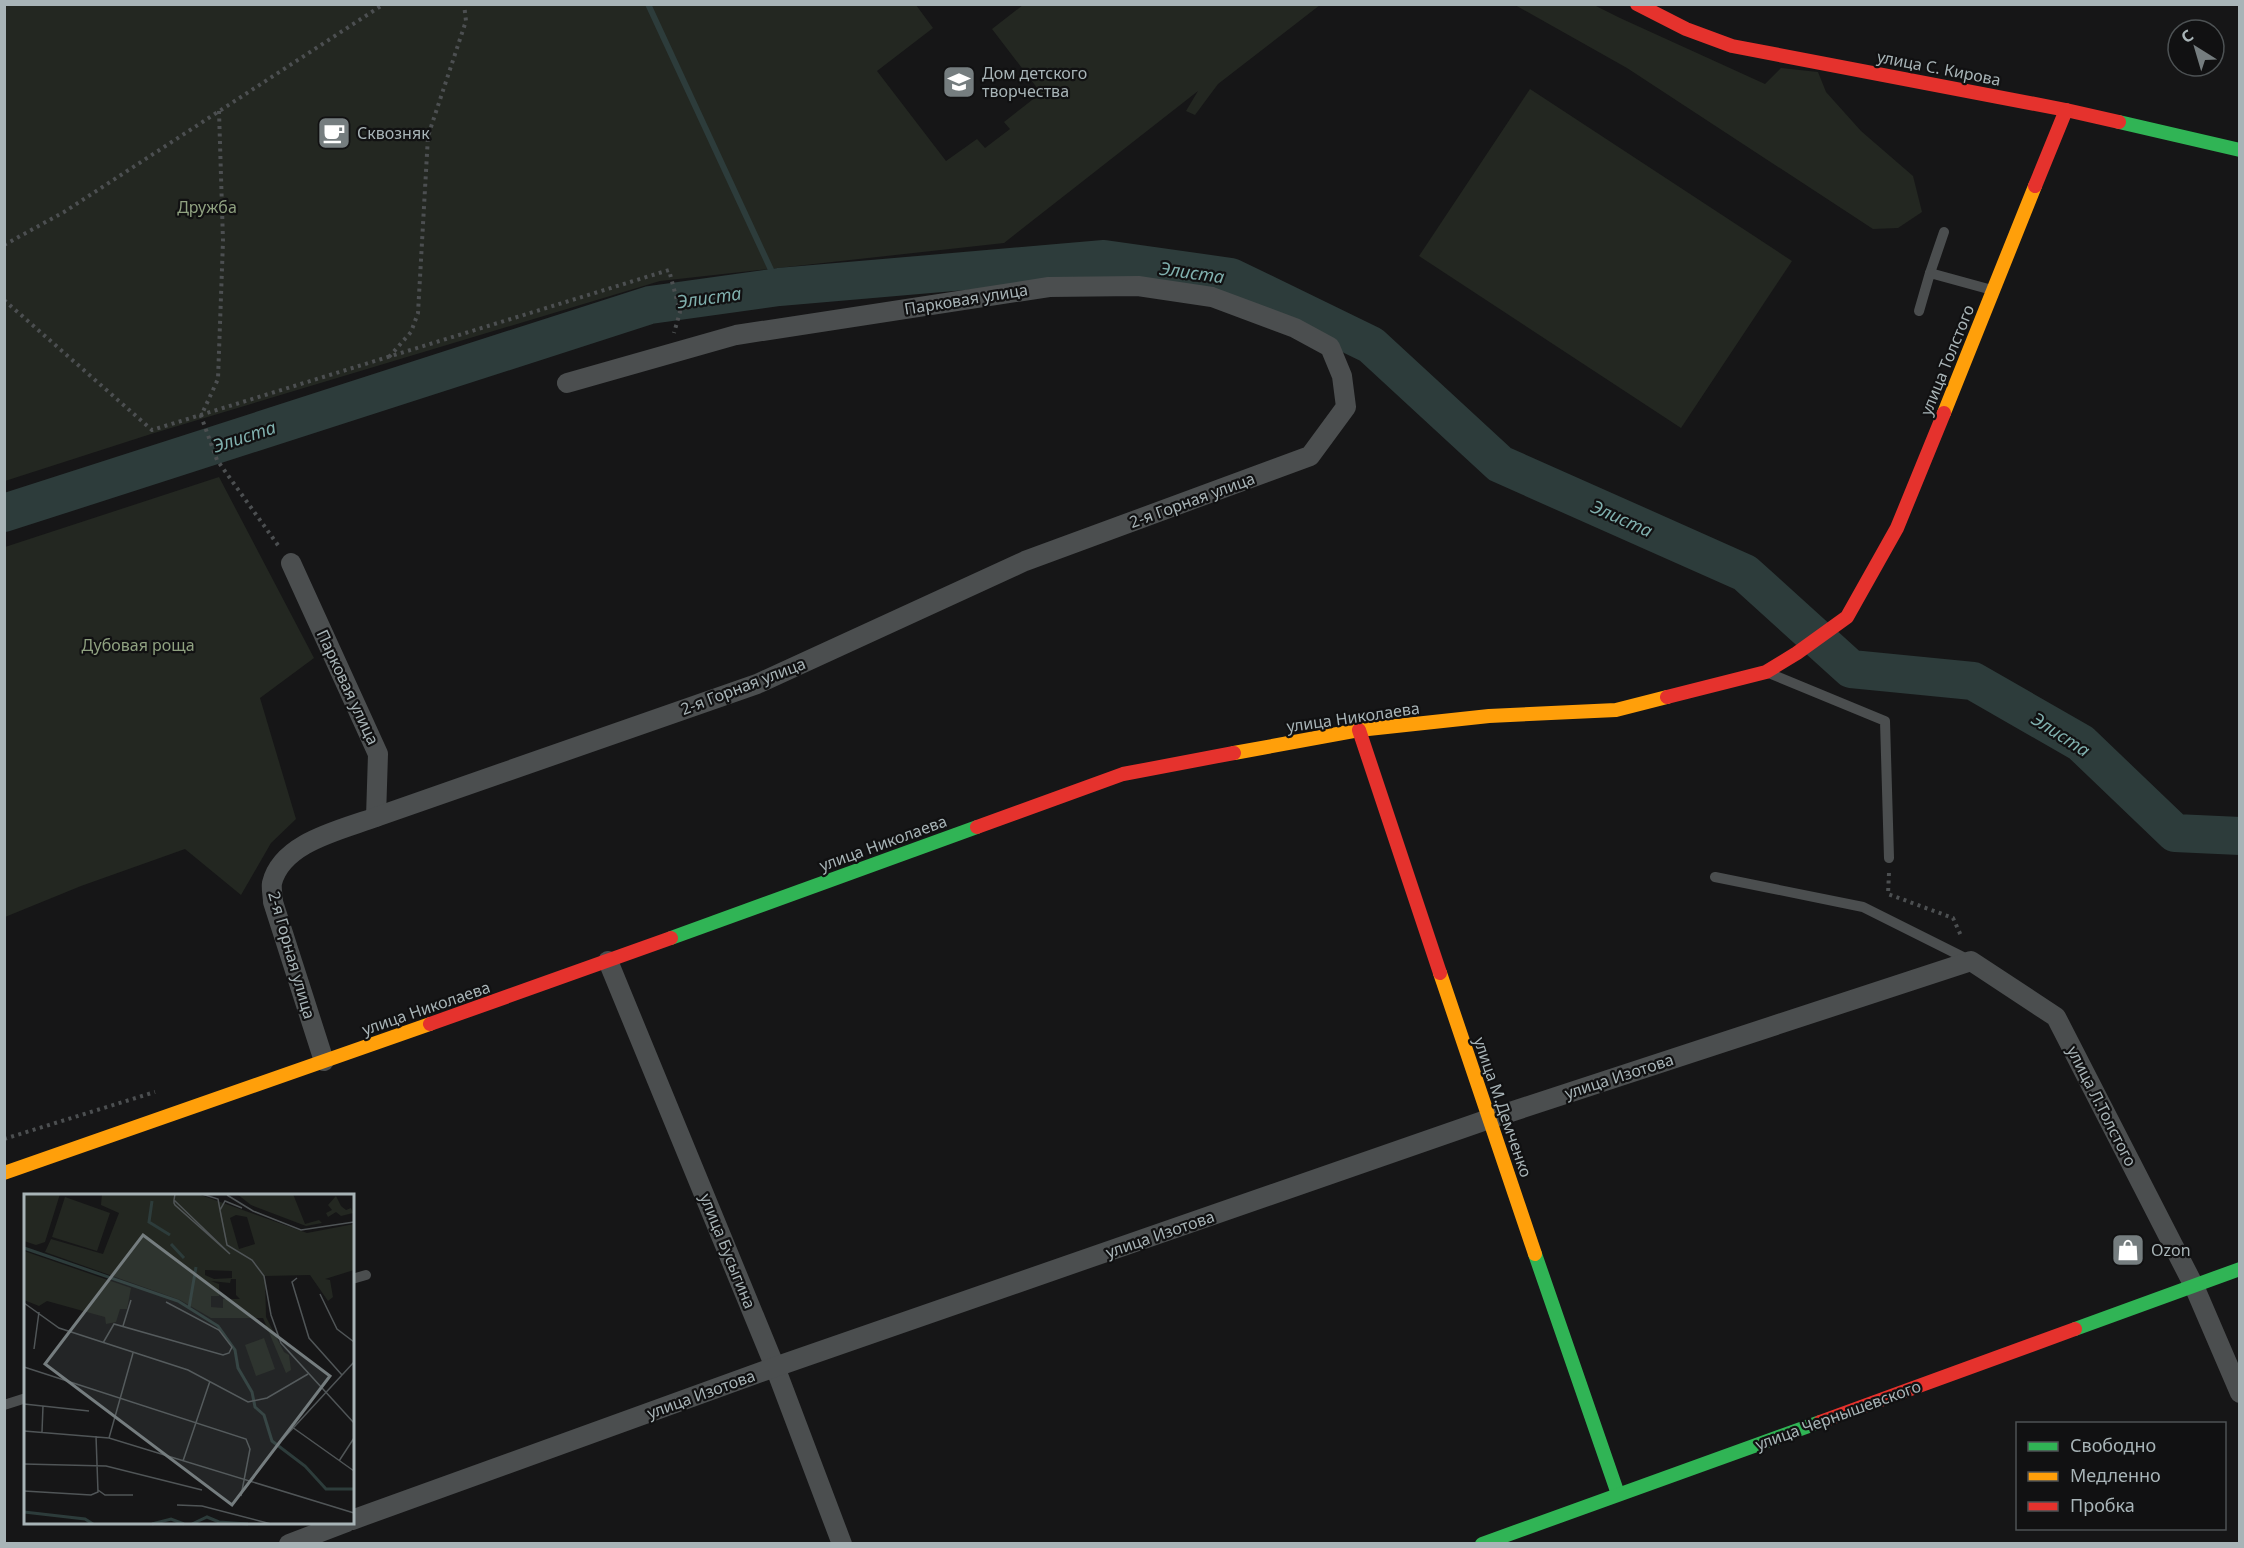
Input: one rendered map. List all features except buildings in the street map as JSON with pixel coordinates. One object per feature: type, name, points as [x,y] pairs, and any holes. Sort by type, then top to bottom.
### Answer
[{"type":"street","name":"улица С. Кирова","points":[[1637,4],[1686,29],[1732,46],[2066,110],[2240,150]]},
{"type":"street","name":"улица Толстого","points":[[1847,617],[1897,528],[2066,110]]},
{"type":"street","name":"Парковая улица","points":[[567,382],[736,334],[1060,287],[1138,286],[1212,297],[1295,328],[1330,347],[1342,376]]},
{"type":"street","name":"2-я Горная улица","points":[[324,1061],[273,902],[272,885],[278,868],[294,850],[376,817],[757,684],[1024,561],[1311,456],[1346,407],[1342,376]]},
{"type":"street","name":"Парковая улица","points":[[291,564],[378,754],[376,817]]},
{"type":"street","name":"улица Николаева","points":[[4,1173],[608,961],[1123,774],[1359,730],[1489,716],[1616,710],[1766,672],[1847,617]]},
{"type":"street","name":"улица М.Демченко","points":[[1359,730],[1618,1494]]},
{"type":"street","name":"улица Бусыгина","points":[[608,961],[775,1367],[842,1544]]},
{"type":"street","name":"улица Изотова","points":[[354,1519],[775,1367],[1489,1119],[1971,961]]},
{"type":"street","name":"улица Л.Толстого","points":[[1971,961],[2056,1017],[2194,1286]]},
{"type":"street","name":"улица Чернышевского","points":[[1482,1544],[2240,1269]]},
{"type":"street","points":[[2194,1286],[2240,1393]]},
{"type":"street","points":[[289,1544],[342,1524]]},
{"type":"lane","points":[[1919,311],[1929,273],[1944,232]]},
{"type":"lane","points":[[1929,273],[1993,290]]},
{"type":"lane","points":[[1766,672],[1885,721],[1889,858]]},
{"type":"lane","points":[[1715,877],[1863,906],[1971,961]]},
{"type":"lane","points":[[354,1278],[366,1275]]},
{"type":"lane","points":[[4,1405],[24,1399]]},
{"type":"path","points":[[4,245],[64,212],[384,4]]},
{"type":"path","points":[[388,358],[411,332],[418,313],[428,136],[466,21],[464,4]]},
{"type":"path","points":[[219,111],[223,241],[218,379],[201,416],[217,460],[291,564]]},
{"type":"path","points":[[4,300],[152,430],[669,270],[680,312]]},
{"type":"path","points":[[1889,858],[1888,894],[1953,918],[1971,961]]},
{"type":"green space","name":"Дружба","points":[[4,5],[916,5],[933,28],[877,71],[946,161],[977,139],[985,148],[1010,129],[1004,122],[1041,93],[992,29],[1023,5],[1320,5],[1218,84],[1195,115],[1186,111],[1198,91],[1004,243],[660,281],[151,434],[5,481]]},
{"type":"green space","points":[[1515,5],[1594,5],[1765,84],[1781,68],[1818,72],[1826,92],[1861,131],[1913,176],[1922,212],[1898,228],[1873,229],[1627,68]]},
{"type":"green space","points":[[1530,89],[1792,261],[1681,428],[1419,256]]},
{"type":"green space","name":"Дубовая роща","points":[[219,477],[314,658],[260,698],[296,819],[271,843],[241,895],[185,849],[81,886],[5,917],[5,547]]},
{"type":"waterway","points":[[648,4],[779,287]]},
{"type":"waterway","name":"Элиста","points":[[4,513],[650,305],[779,287],[1104,259],[1231,277],[1371,345],[1500,464],[1745,573],[1851,669],[1973,681],[2081,743],[2175,833],[2240,836]]},
{"type":"traffic: fast","points":[[2119,122],[2240,150]]},
{"type":"traffic: fast","points":[[671,938],[977,827]]},
{"type":"traffic: fast","points":[[1535,1254],[1618,1494]]},
{"type":"traffic: fast","points":[[2075,1329],[2240,1269]]},
{"type":"traffic: fast","points":[[1482,1544],[1820,1422]]},
{"type":"traffic: slow","points":[[1944,413],[2035,186]]},
{"type":"traffic: slow","points":[[1234,753],[1359,730],[1489,716],[1616,710],[1667,697]]},
{"type":"traffic: slow","points":[[1440,973],[1535,1254]]},
{"type":"traffic: slow","points":[[4,1173],[430,1024]]},
{"type":"traffic: jam","points":[[1637,4],[1686,29],[1732,46],[2119,122]]},
{"type":"traffic: jam","points":[[2035,186],[2066,110]]},
{"type":"traffic: jam","points":[[1667,697],[1766,672],[1847,617],[1897,528],[1944,413]]},
{"type":"traffic: jam","points":[[1359,730],[1440,973]]},
{"type":"traffic: jam","points":[[977,827],[1123,774],[1234,753]]},
{"type":"traffic: jam","points":[[430,1024],[671,938]]},
{"type":"traffic: jam","points":[[1820,1422],[2075,1329]]},
{"type":"place","name":"Дом детского творчества","points":[[959,82]]},
{"type":"place","name":"Сквозняк","points":[[334,133]]},
{"type":"place","name":"Ozon","points":[[2128,1250]]}]
